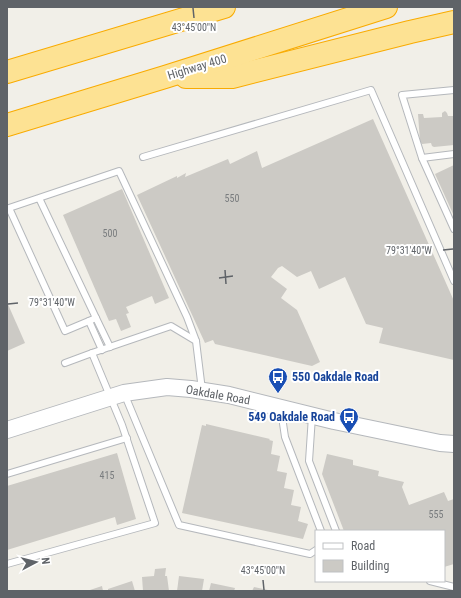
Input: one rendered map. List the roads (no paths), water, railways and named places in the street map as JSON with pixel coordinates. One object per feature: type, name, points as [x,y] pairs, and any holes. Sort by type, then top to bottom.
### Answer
[{"type":"highway","points":[[7,72],[224,7]]},
{"type":"highway","name":"Highway 400","points":[[7,124],[165,77],[386,7]]},
{"type":"highway","points":[[165,77],[232,76],[454,22]]},
{"type":"street","name":"Oakdale Road","points":[[7,430],[117,395],[167,387],[229,395],[440,443],[454,444]]},
{"type":"lane","points":[[144,157],[371,90],[454,281]]},
{"type":"lane","points":[[454,90],[402,95],[422,158],[454,229]]},
{"type":"lane","points":[[422,158],[454,154]]},
{"type":"lane","points":[[96,318],[65,331],[9,208],[119,171],[188,316],[196,341],[203,391]]},
{"type":"lane","points":[[39,198],[110,347]]},
{"type":"lane","points":[[89,321],[102,350]]},
{"type":"lane","points":[[65,363],[171,326],[196,341]]},
{"type":"lane","points":[[92,353],[117,395],[179,525],[310,554],[315,551]]},
{"type":"lane","points":[[7,564],[155,523],[127,438],[117,395]]},
{"type":"lane","points":[[281,408],[285,437],[320,530]]},
{"type":"lane","points":[[312,415],[310,461],[336,530]]},
{"type":"lane","points":[[7,474],[127,438]]},
{"type":"lane","points":[[434,582],[454,587]]},
{"type":"place","name":"550 Oakdale Road","points":[[278,394]]},
{"type":"place","name":"549 Oakdale Road","points":[[349,434]]}]
